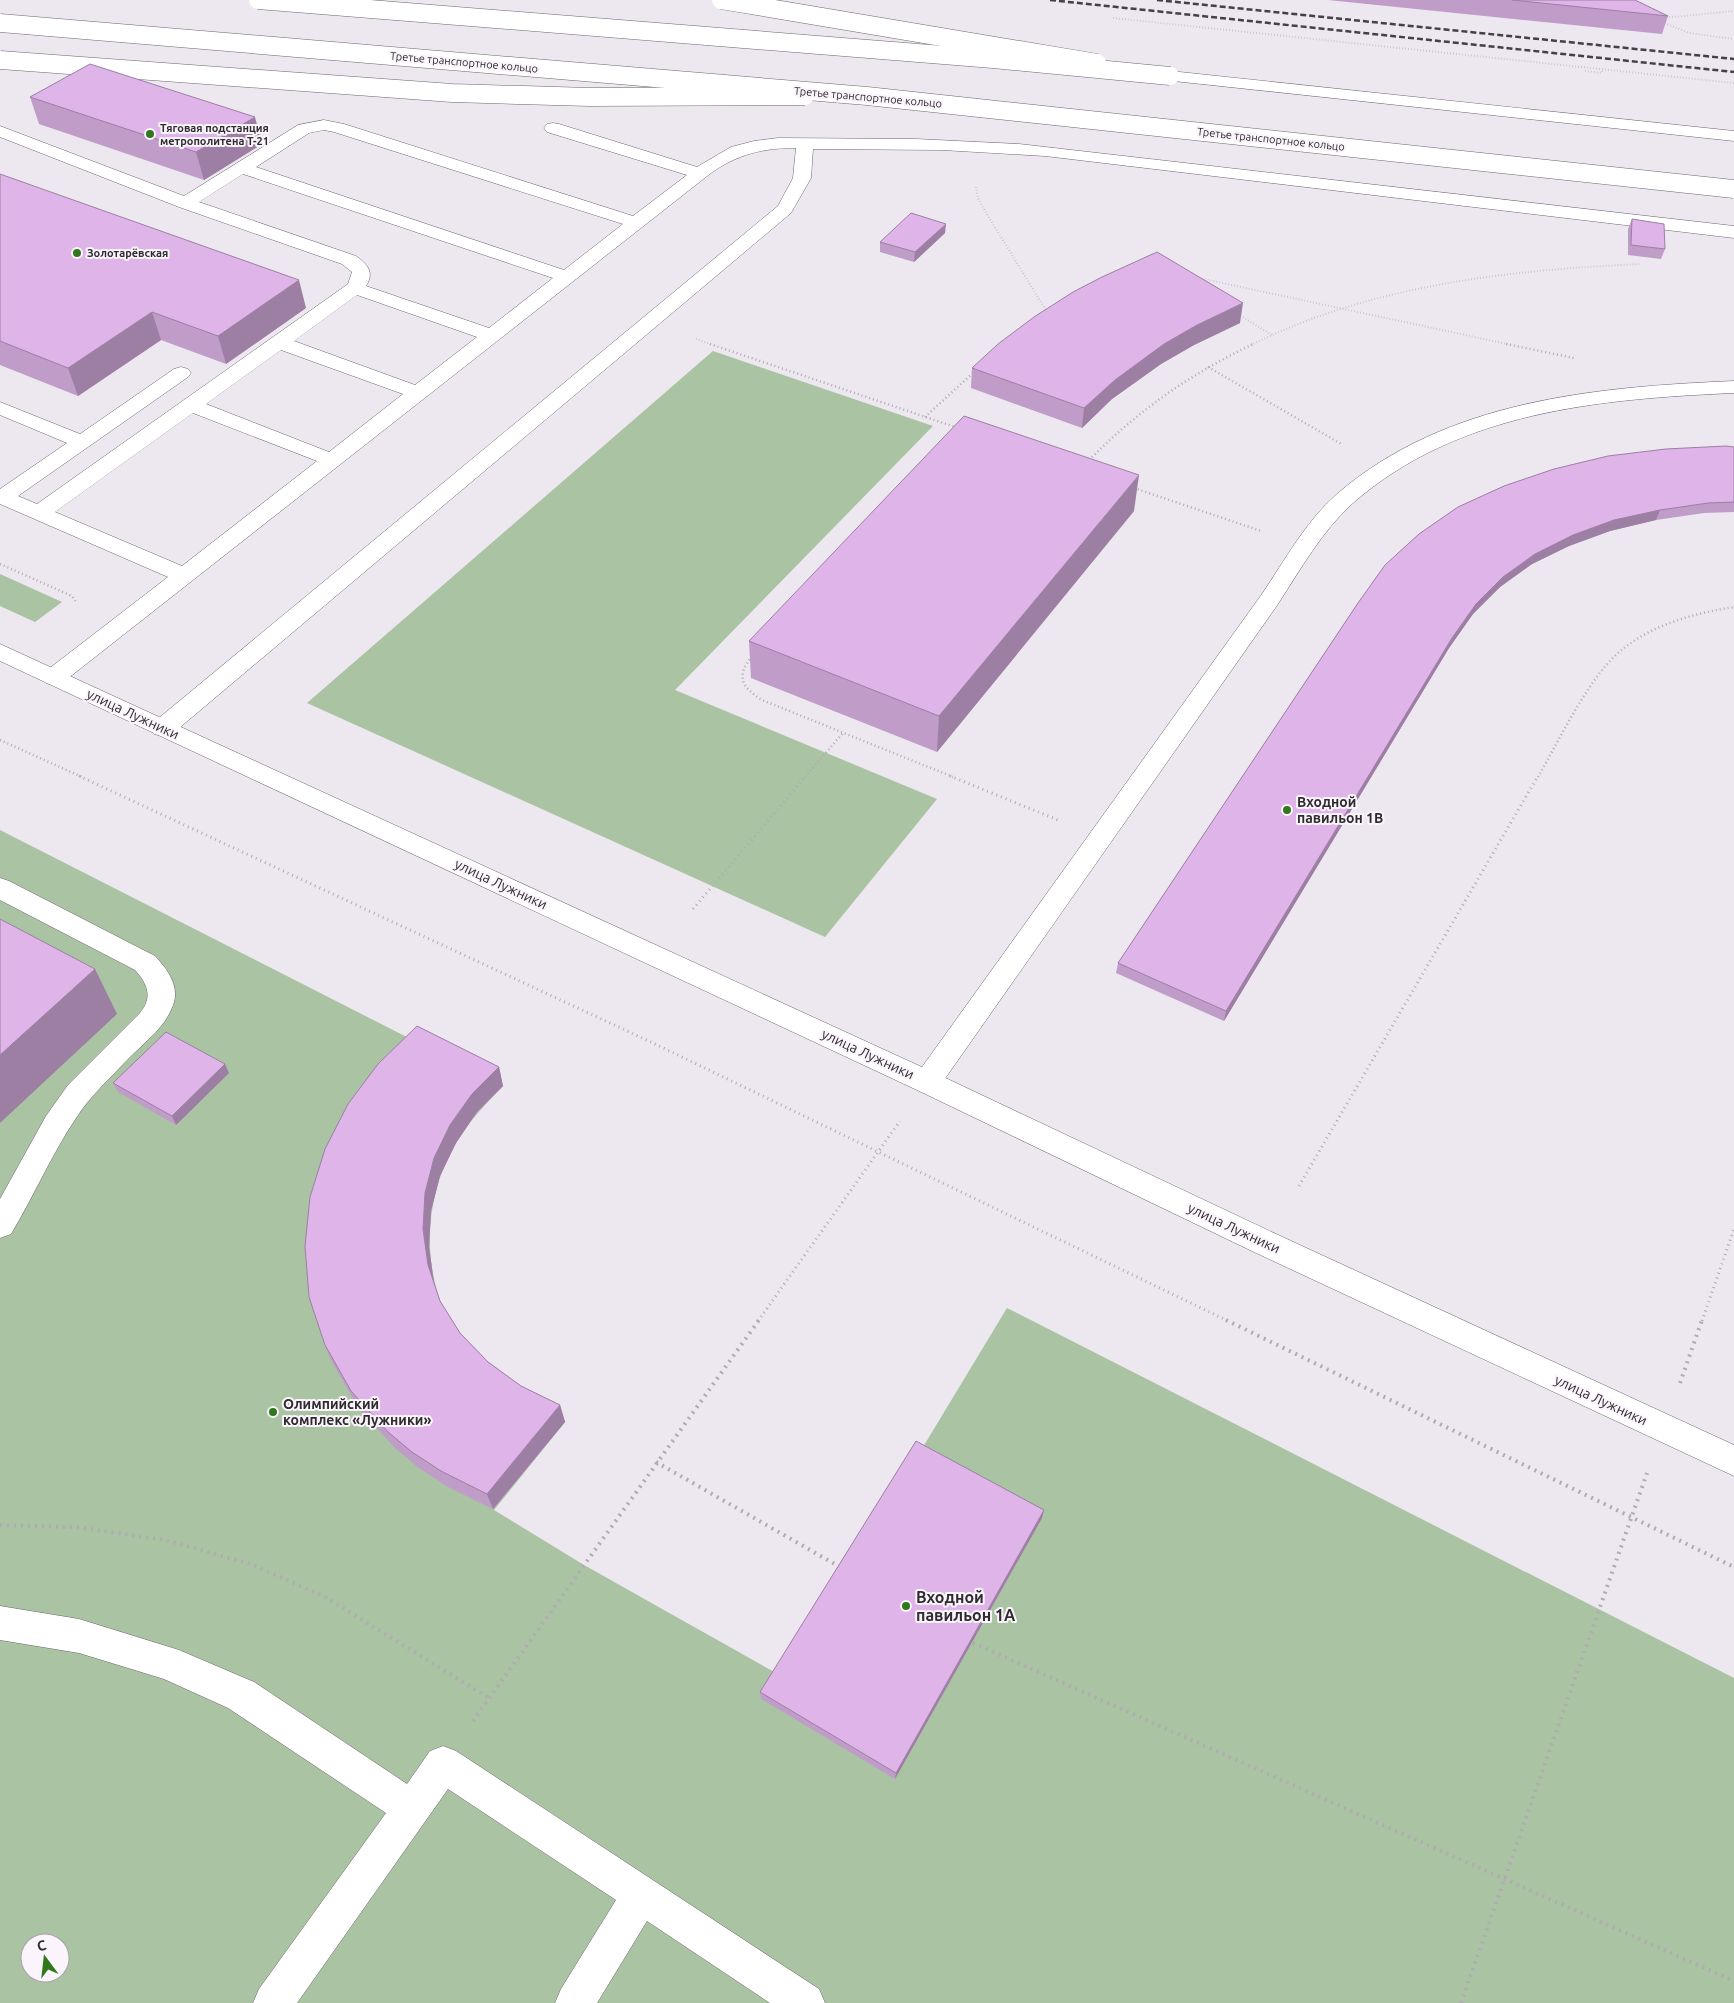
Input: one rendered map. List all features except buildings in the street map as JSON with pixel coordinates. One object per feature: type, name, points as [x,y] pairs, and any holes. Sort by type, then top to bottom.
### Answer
[{"type":"main road","points":[[258,0],[993,59],[1734,136]]},
{"type":"main road","points":[[721,0],[1170,76]]},
{"type":"main road","name":"Третье транспортное кольцо","points":[[0,23],[867,96],[1734,189]]},
{"type":"main road","points":[[0,60],[385,90],[590,97],[867,96]]},
{"type":"main road","points":[[185,203],[304,129],[331,126],[637,222]]},
{"type":"main road","points":[[553,128],[700,173]]},
{"type":"main road","points":[[0,131],[185,203],[349,260],[358,266],[362,272],[361,280],[355,288],[39,513]]},
{"type":"main road","points":[[54,677],[700,173],[720,159],[744,149],[777,144],[918,144],[1045,151],[1734,232]]},
{"type":"main road","points":[[163,728],[786,209],[802,178],[805,144]]},
{"type":"main road","points":[[242,168],[567,277]]},
{"type":"main road","points":[[355,288],[492,336]]},
{"type":"main road","points":[[279,342],[418,393]]},
{"type":"main road","points":[[1,497],[181,372]]},
{"type":"main road","points":[[927,1082],[1270,599],[1305,546],[1344,500],[1384,469],[1430,443],[1488,421],[1542,406],[1607,394],[1675,389],[1734,388]]},
{"type":"main road","points":[[191,405],[332,460]]},
{"type":"main road","points":[[0,408],[82,442]]},
{"type":"main road","points":[[1,497],[184,576]]},
{"type":"main road","name":"улица Лужники","points":[[0,652],[927,1082],[1265,1244],[1734,1461]]},
{"type":"main road","points":[[0,888],[145,963],[160,978],[163,992],[159,1008],[146,1025],[84,1088],[63,1115],[13,1206],[0,1225]]},
{"type":"main road","points":[[0,1623],[88,1639],[167,1662],[224,1687],[241,1695],[411,1808]]},
{"type":"main road","points":[[273,2003],[443,1764],[805,2003]]},
{"type":"main road","points":[[575,2003],[642,1895]]},
{"type":"path","points":[[1655,18],[1734,11]]},
{"type":"path","points":[[1113,18],[1734,83]]},
{"type":"path","points":[[1661,22],[1689,33],[1734,39]]},
{"type":"path","points":[[1585,71],[1602,73],[1602,70]]},
{"type":"path","points":[[989,147],[976,178],[978,198],[1050,317]]},
{"type":"path","points":[[1087,462],[1122,427],[1162,395],[1208,366],[1272,335],[1344,308],[1436,285],[1488,276],[1568,268],[1641,264]]},
{"type":"path","points":[[1198,278],[1525,346],[1581,360]]},
{"type":"path","points":[[1232,310],[1272,335]]},
{"type":"path","points":[[648,323],[965,430]]},
{"type":"path","points":[[1208,366],[1384,469]]},
{"type":"path","points":[[925,417],[957,386],[980,368]]},
{"type":"path","points":[[1127,485],[1305,546]]},
{"type":"path","points":[[0,564],[72,596],[76,599],[73,609]]},
{"type":"path","points":[[1299,1186],[1596,680],[1612,659],[1640,637],[1676,620],[1734,607]]},
{"type":"path","points":[[753,655],[746,662],[742,672],[742,682],[750,693],[1101,837]]},
{"type":"path","points":[[693,910],[843,732]]},
{"type":"path","points":[[0,740],[223,840],[534,986],[1734,1567]]},
{"type":"path","points":[[443,1764],[927,1082]]},
{"type":"path","points":[[1694,1344],[1734,1229]]},
{"type":"path","points":[[1461,2003],[1663,1429]]},
{"type":"path","points":[[656,1462],[842,1568]]},
{"type":"path","points":[[0,1525],[76,1527],[165,1540],[251,1564],[325,1597],[489,1698]]},
{"type":"path","points":[[973,1643],[1734,1981]]},
{"type":"green space","points":[[713,351],[933,426],[675,690],[937,799],[825,937],[307,703]]},
{"type":"green space","points":[[0,574],[62,602],[35,622],[0,606]]},
{"type":"green space","name":"Олимпийский комплекс «Лужники»","points":[[0,830],[503,1086],[466,1128],[455,1144],[443,1169],[435,1194],[430,1248],[433,1274],[440,1300],[450,1325],[465,1348],[527,1403],[565,1422],[494,1510],[584,1565],[776,1673],[920,1452],[1007,1308],[1734,1678],[1734,2003],[0,2003]]},
{"type":"railway","points":[[1050,0],[1734,72]]},
{"type":"railway","points":[[1157,0],[1734,59]]},
{"type":"place","name":"Тяговая подстанция метрополитена Т-21","points":[[150,134]]},
{"type":"place","name":"Золотарёвская","points":[[77,253]]},
{"type":"place","name":"Входной павильон 1B","points":[[1287,810]]},
{"type":"place","name":"Олимпийский комплекс «Лужники»","points":[[273,1412]]},
{"type":"place","name":"Входной павильон 1A","points":[[906,1606]]}]
